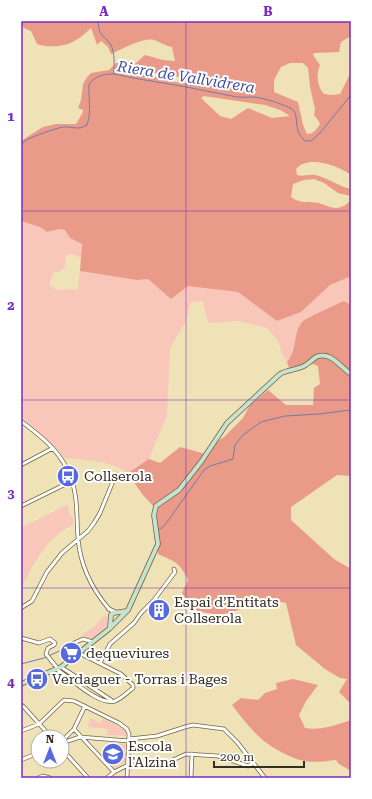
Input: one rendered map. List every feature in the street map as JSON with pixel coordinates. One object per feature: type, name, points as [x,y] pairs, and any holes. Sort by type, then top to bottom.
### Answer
[{"type":"main road","points":[[21,684],[58,668],[109,629],[128,610],[156,549],[158,541],[154,515],[156,506],[178,490],[201,462],[227,423],[277,376],[286,371],[301,368],[315,358],[322,356],[330,357],[351,374]]},
{"type":"main road","points":[[109,629],[112,614],[128,610]]},
{"type":"main road","points":[[116,612],[120,616],[118,620]]},
{"type":"main road","points":[[111,617],[114,620],[118,620]]},
{"type":"street","points":[[21,421],[53,448],[67,468],[72,481],[77,503],[78,538],[82,559],[88,577],[95,590],[109,609],[111,617]]},
{"type":"street","points":[[21,465],[53,448]]},
{"type":"street","points":[[21,608],[32,601],[47,572],[62,553],[88,531],[100,513],[116,474]]},
{"type":"street","points":[[21,506],[72,481]]},
{"type":"street","points":[[100,663],[110,644],[134,623],[141,613],[154,600],[175,572],[174,569]]},
{"type":"street","points":[[109,609],[116,612]]},
{"type":"street","points":[[21,638],[39,643],[50,639],[54,640],[54,645],[48,648],[46,654],[49,658],[78,685],[101,700],[112,701],[118,699],[134,686],[121,674],[80,652],[74,643]]},
{"type":"street","points":[[69,645],[83,638],[93,642]]},
{"type":"street","points":[[58,668],[112,701]]},
{"type":"street","points":[[78,685],[81,681]]},
{"type":"street","points":[[101,700],[104,697]]},
{"type":"street","points":[[21,731],[38,724],[66,700],[72,700],[124,726],[128,732],[129,740],[127,778]]},
{"type":"street","points":[[23,706],[43,729]]},
{"type":"street","points":[[70,733],[74,729],[85,706]]},
{"type":"street","points":[[70,739],[80,736],[129,740],[158,736],[193,725],[219,728],[228,731],[264,777]]},
{"type":"street","points":[[74,729],[114,772]]},
{"type":"street","points":[[107,778],[114,772],[128,765],[162,765],[167,764],[182,755],[192,754],[218,756],[255,769],[264,777]]},
{"type":"street","points":[[191,778],[192,754]]},
{"type":"street","points":[[70,758],[88,778]]},
{"type":"street","points":[[248,766],[251,764],[251,761]]},
{"type":"street","points":[[38,778],[43,776],[50,778]]},
{"type":"shaded area","points":[[21,21],[351,21],[351,36],[341,42],[339,52],[314,53],[313,55],[320,65],[318,80],[320,88],[324,94],[340,94],[351,72],[351,175],[331,165],[316,162],[308,162],[296,169],[297,175],[315,175],[351,189],[351,196],[338,193],[324,183],[314,179],[304,180],[293,184],[291,197],[297,201],[319,203],[335,208],[344,206],[351,200],[351,279],[349,277],[330,285],[301,312],[277,321],[238,292],[188,286],[171,299],[148,279],[137,280],[80,271],[82,244],[70,238],[65,230],[59,229],[47,232],[40,227],[21,221],[21,141],[43,127],[56,124],[76,124],[83,112],[83,110],[78,108],[81,100],[83,84],[87,77],[91,73],[109,70],[116,63],[122,63],[120,70],[128,73],[145,74],[175,82],[210,86],[211,82],[129,69],[145,55],[163,60],[175,61],[172,47],[154,40],[144,40],[111,54],[108,47],[101,41],[97,45],[91,28],[80,37],[67,44],[46,46],[37,44],[31,31],[24,28]],"holes":[[[290,63],[303,63],[308,68],[310,87],[315,109],[314,115],[320,123],[315,131],[309,134],[307,134],[303,125],[298,102],[274,92],[274,80],[281,67]],[[204,96],[265,105],[280,110],[290,116],[272,118],[248,108],[231,119],[220,116],[201,98]]]},
{"type":"shaded area","points":[[21,221],[40,227],[47,232],[59,229],[65,230],[70,238],[82,244],[81,257],[73,254],[67,255],[65,259],[65,267],[59,272],[54,272],[49,284],[57,290],[78,289],[80,271],[137,280],[148,279],[171,299],[188,285],[238,292],[277,321],[301,312],[330,285],[349,277],[351,279],[351,305],[344,301],[297,335],[291,358],[287,362],[282,354],[278,341],[267,328],[239,321],[208,323],[203,301],[191,302],[185,323],[170,348],[167,415],[149,459],[128,473],[113,465],[105,463],[65,458],[50,441],[21,417]]},
{"type":"shaded area","points":[[344,301],[351,305],[351,476],[337,475],[291,507],[291,520],[334,559],[351,569],[351,704],[339,692],[347,679],[340,678],[325,669],[296,645],[286,603],[273,600],[258,601],[233,612],[220,615],[194,610],[182,593],[188,580],[182,569],[173,561],[158,554],[157,510],[142,494],[128,473],[149,459],[160,463],[180,447],[202,453],[207,456],[216,442],[224,437],[243,418],[250,405],[268,390],[286,405],[313,405],[314,388],[320,384],[318,366],[313,364],[289,368],[287,362],[292,353],[297,331],[302,322],[315,314]]},
{"type":"shaded area","points":[[67,505],[71,517],[73,517],[73,525],[61,532],[46,546],[21,589],[21,528]]},
{"type":"shaded area","points":[[105,615],[111,622],[92,639],[82,635],[95,626]]},
{"type":"shaded area","points":[[293,679],[318,685],[306,701],[299,715],[305,728],[310,729],[334,726],[351,720],[351,771],[339,764],[336,760],[317,762],[302,761],[276,749],[255,733],[232,705],[241,698],[258,700],[265,693],[277,689],[276,683]]},
{"type":"shaded area","points":[[91,718],[100,723],[103,718],[124,730],[126,736],[107,735],[108,729],[89,727],[88,725]]},
{"type":"shaded area","points":[[118,743],[125,744],[125,762],[114,768],[103,756],[104,749],[117,750]]},
{"type":"waterway","points":[[98,21],[100,33],[112,48],[114,73]]},
{"type":"waterway","name":"Riera de Vallvidrera","points":[[21,146],[28,139],[50,131],[63,127],[78,128],[87,125],[90,110],[89,84],[97,77],[106,74],[114,74],[187,87],[235,97],[254,97],[279,103],[292,109],[296,115],[297,128],[301,137],[305,141],[311,141],[320,133],[351,95]]},
{"type":"waterway","points":[[159,530],[165,525],[204,470],[210,466],[233,459],[235,445],[243,435],[261,422],[285,416],[351,410]]},
{"type":"waterway","points":[[21,664],[44,658],[66,648]]},
{"type":"place","name":"Collserola","points":[[68,476]]},
{"type":"place","name":"Espai d’Entitats Collserola","points":[[159,610]]},
{"type":"place","name":"dequeviures","points":[[71,653]]},
{"type":"place","name":"Verdaguer - Torras i Bages","points":[[37,679]]},
{"type":"place","name":"Escola l'Alzina","points":[[113,754]]}]
